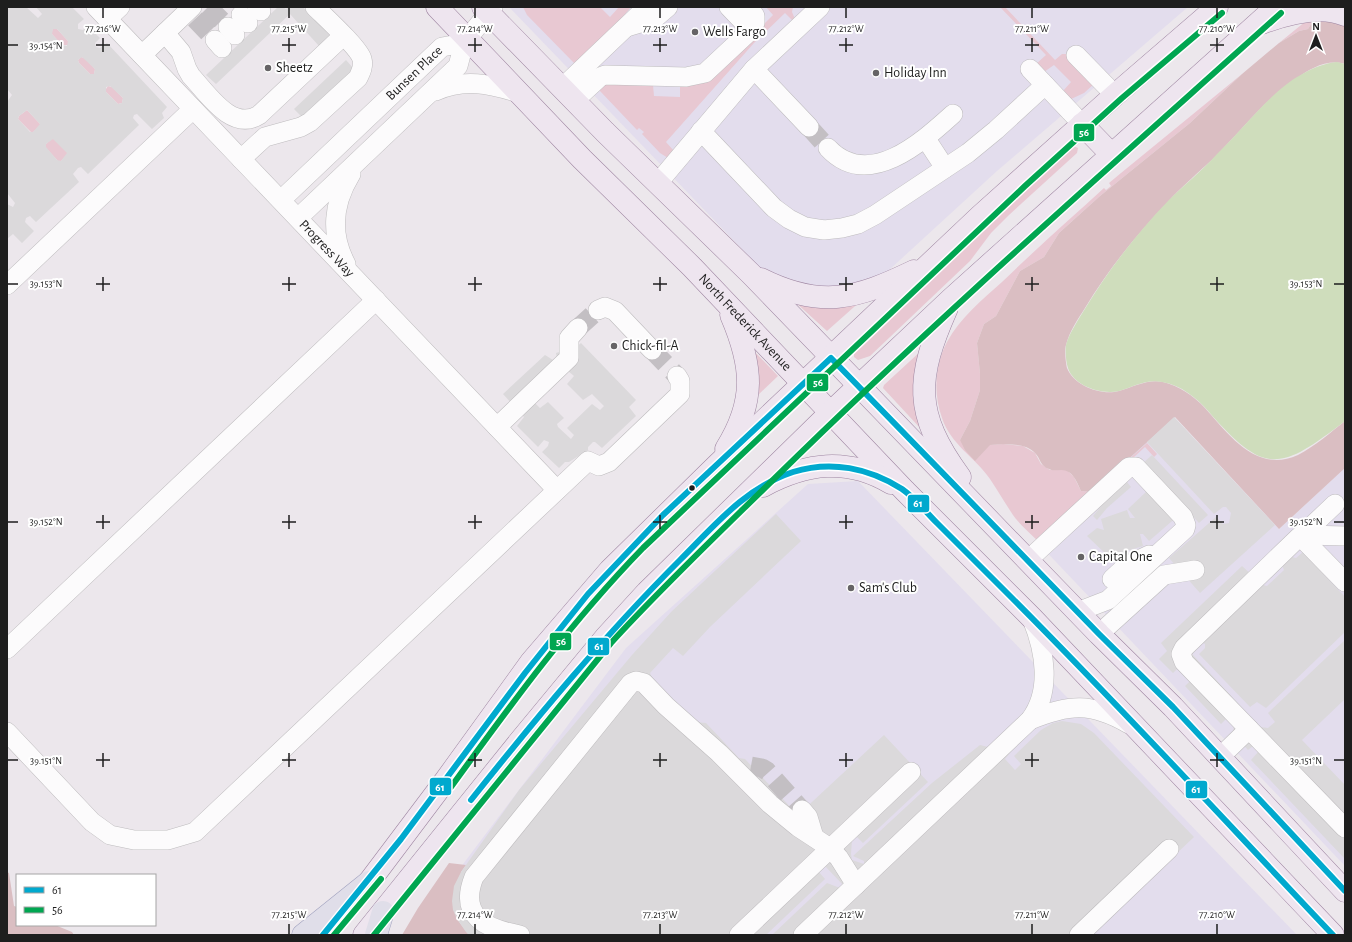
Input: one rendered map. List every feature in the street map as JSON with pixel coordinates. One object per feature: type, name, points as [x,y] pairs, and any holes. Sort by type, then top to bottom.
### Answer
[{"type":"highway","points":[[303,935],[369,882]]},
{"type":"highway","points":[[376,935],[383,912]]},
{"type":"main road","name":"North Frederick Avenue","points":[[437,7],[466,41],[519,93],[582,159],[692,267],[905,492],[1032,618],[1327,931]]},
{"type":"main road","points":[[323,935],[369,882],[445,781],[531,662],[610,570],[717,464],[803,385],[931,262],[1082,124],[1217,7]]},
{"type":"main road","points":[[364,935],[473,798],[604,638],[647,592],[830,413],[950,300],[1276,7]]},
{"type":"main road","points":[[488,9],[568,94],[657,184],[751,274],[858,387],[1012,542],[1077,612],[1173,707],[1345,891]]},
{"type":"main road","points":[[1255,25],[1282,15],[1308,12],[1328,11],[1345,15]]},
{"type":"main road","points":[[1082,124],[1111,154]]},
{"type":"main road","points":[[751,274],[782,290],[826,298],[867,290],[900,277],[931,262]]},
{"type":"main road","points":[[950,300],[940,324],[926,367],[923,391],[926,411],[936,438],[954,468],[1012,542]]},
{"type":"main road","points":[[717,464],[738,428],[746,408],[748,387],[746,361],[737,328],[726,304]]},
{"type":"main road","points":[[746,495],[780,477],[808,468],[826,466],[844,466],[864,470],[882,478],[905,492]]},
{"type":"street","points":[[241,159],[265,137],[301,127],[310,122],[358,78],[363,65],[359,53],[315,7]]},
{"type":"street","points":[[568,94],[625,28],[647,7]]},
{"type":"street","points":[[625,28],[654,19],[668,7]]},
{"type":"street","points":[[729,7],[751,30]]},
{"type":"street","points":[[568,94],[605,75],[686,77],[705,73],[751,30],[755,18],[749,7]]},
{"type":"street","points":[[657,184],[754,69],[820,7]]},
{"type":"street","points":[[466,41],[488,9]]},
{"type":"street","name":"Progress Way","points":[[108,11],[142,55],[557,490]]},
{"type":"street","points":[[142,55],[164,33],[191,12]]},
{"type":"street","points":[[164,33],[181,52],[190,76],[227,114],[234,119],[244,121],[252,120],[259,115],[343,36]]},
{"type":"street","name":"Bunsen Place","points":[[298,218],[458,66],[466,41]]},
{"type":"street","name":"Bunsen Place","points":[[281,200],[442,48],[466,41]]},
{"type":"street","points":[[1076,55],[1115,95]]},
{"type":"street","points":[[754,69],[809,127]]},
{"type":"street","points":[[1030,69],[1082,124]]},
{"type":"street","points":[[429,94],[447,86],[472,82],[493,84],[519,93]]},
{"type":"street","points":[[701,131],[774,208],[788,219],[812,228],[824,230],[842,228],[858,224],[875,215],[982,142],[1045,85]]},
{"type":"street","points":[[7,285],[193,109]]},
{"type":"street","points":[[828,148],[842,159],[852,162],[872,163],[902,155],[926,139],[953,114]]},
{"type":"street","points":[[926,139],[945,168]]},
{"type":"street","points":[[351,274],[337,242],[336,216],[342,190],[363,156]]},
{"type":"street","points":[[7,649],[376,300]]},
{"type":"street","points":[[598,310],[605,307],[615,311],[652,350]]},
{"type":"street","points":[[497,427],[569,358],[569,338],[578,328]]},
{"type":"street","points":[[7,732],[92,822],[110,835],[134,840],[168,840],[187,836],[202,827],[588,461],[599,466],[609,462],[676,398],[681,388],[677,376]]},
{"type":"street","points":[[1028,560],[1129,467],[1136,467],[1186,521],[1183,533],[1108,600],[1077,612]]},
{"type":"street","points":[[1334,504],[1184,648],[1181,654],[1184,662],[1345,828]]},
{"type":"street","points":[[1300,538],[1345,536]]},
{"type":"street","points":[[1300,538],[1345,582]]},
{"type":"street","points":[[1077,612],[1126,566],[1168,546]]},
{"type":"street","points":[[1099,634],[1164,575],[1195,570]]},
{"type":"street","points":[[803,935],[1030,720],[1038,705],[1045,672],[1039,637],[1032,618]]},
{"type":"street","points":[[520,935],[491,928],[483,924],[476,917],[471,908],[469,898],[470,888],[474,877],[632,682],[638,680],[643,682],[692,730],[743,768],[770,804],[798,827],[830,848],[839,858],[856,885]]},
{"type":"street","points":[[1030,720],[1056,710],[1079,706],[1105,712],[1137,729]]},
{"type":"street","points":[[1220,757],[1249,729]]},
{"type":"street","points":[[738,935],[911,772]]},
{"type":"street","points":[[802,810],[808,817],[814,837]]},
{"type":"street","points":[[1079,935],[1170,849]]},
{"type":"shaded area","points":[[7,7],[26,7],[38,18],[42,14],[36,7],[72,7],[84,19],[78,24],[78,29],[83,30],[88,26],[100,38],[95,43],[96,47],[100,48],[107,43],[167,107],[162,113],[164,118],[152,129],[137,114],[134,115],[133,118],[139,125],[88,174],[81,167],[78,168],[73,174],[79,182],[36,222],[30,216],[26,218],[25,222],[34,231],[22,243],[13,234],[7,239],[7,204],[13,207],[15,203],[7,193],[7,102],[12,95],[7,89]],"holes":[[[53,29],[57,29],[68,41],[67,46],[62,45],[52,34]],[[82,57],[95,69],[94,74],[90,74],[78,60]],[[110,86],[123,98],[122,103],[118,104],[106,92],[106,87]],[[27,110],[40,124],[33,132],[30,132],[18,119],[19,116]],[[53,139],[67,153],[61,161],[57,160],[46,147],[46,144]]]},
{"type":"shaded area","points":[[278,7],[283,7],[286,9],[289,7],[303,7],[330,36],[319,46],[290,14],[216,84],[206,75]]},
{"type":"shaded area","points":[[509,7],[1188,7],[997,171],[888,271],[873,281],[833,291],[766,274]]},
{"type":"shaded area","points":[[523,7],[600,7],[610,17],[619,7],[631,7],[581,67],[574,63],[527,15]]},
{"type":"shaded area","points":[[766,7],[793,7],[792,12],[795,19],[793,21],[785,13],[754,43],[666,142],[674,151],[668,158],[660,153],[642,134],[644,132],[639,128],[637,130],[600,91],[599,84],[653,85],[654,96],[680,97],[680,85],[750,38],[773,15]]},
{"type":"shaded area","points":[[1000,7],[1005,7],[1055,60],[1062,54],[1066,54],[1094,84],[1084,93],[1069,100],[1063,91],[1071,82],[1054,65],[1044,72],[1036,64],[1046,55]]},
{"type":"shaded area","points":[[1314,19],[1308,29],[1299,31],[1279,43],[1306,21]]},
{"type":"shaded area","points":[[1314,19],[1345,23],[1345,64],[1332,63],[1313,68],[1284,87],[1263,106],[1214,158],[1172,197],[1133,240],[1094,294],[1069,335],[1065,348],[1065,357],[1067,368],[1076,380],[1082,385],[1097,391],[1119,391],[1146,382],[1157,381],[1180,389],[1201,404],[1234,440],[1245,449],[1257,456],[1270,459],[1283,460],[1298,455],[1345,421],[1345,468],[1279,529],[1175,417],[1092,492],[1081,491],[1072,474],[1061,470],[1046,468],[1031,449],[1020,445],[990,445],[975,461],[965,450],[960,440],[970,421],[980,390],[977,343],[984,324],[996,316],[1020,271],[1044,257],[1059,233],[1100,196],[1190,123],[1242,74],[1279,43],[1299,31],[1308,29]]},
{"type":"shaded area","points":[[53,29],[57,29],[68,41],[68,45],[62,45],[51,33]]},
{"type":"shaded area","points":[[81,57],[85,58],[95,69],[94,74],[90,74],[79,63],[78,60]]},
{"type":"shaded area","points":[[346,60],[354,69],[303,118],[294,109]]},
{"type":"shaded area","points":[[1337,62],[1345,64],[1345,421],[1304,450],[1288,457],[1274,459],[1260,456],[1245,447],[1228,433],[1199,402],[1176,386],[1156,381],[1140,384],[1119,391],[1104,392],[1089,388],[1076,380],[1071,374],[1067,363],[1066,345],[1069,337],[1092,297],[1133,240],[1168,201],[1232,139],[1281,88],[1312,69]]},
{"type":"shaded area","points":[[1242,74],[1190,123],[1100,196],[1059,233],[1044,257],[1020,271],[996,316],[984,324],[977,343],[980,390],[970,421],[960,440],[990,445],[1003,444],[1023,446],[1035,453],[1041,464],[1050,470],[1067,470],[1074,477],[1081,491],[1092,492],[1147,443],[1157,454],[1154,457],[1145,447],[1040,543],[1016,519],[984,471],[957,443],[946,427],[939,408],[936,389],[938,370],[943,351],[952,333],[965,317],[1040,246],[1104,188],[1106,190],[1111,186],[1109,183]]},
{"type":"shaded area","points":[[108,86],[112,87],[123,98],[122,103],[118,104],[106,92]]},
{"type":"shaded area","points":[[27,110],[41,125],[32,133],[18,119],[19,116]]},
{"type":"shaded area","points":[[51,139],[54,139],[67,152],[67,155],[61,161],[58,161],[46,148],[46,144]]},
{"type":"shaded area","points":[[1073,146],[1078,148],[1077,153],[991,233],[970,261],[870,356],[858,360],[854,357],[854,352],[870,336],[1023,191]]},
{"type":"shaded area","points":[[863,299],[827,331],[794,301]]},
{"type":"shaded area","points":[[581,343],[636,400],[629,407],[636,416],[602,448],[593,442],[588,447],[588,450],[569,462],[565,462],[559,468],[542,452],[548,446],[549,442],[544,440],[538,447],[517,426],[524,417],[503,394],[545,355],[553,360],[557,358],[556,353],[572,348],[574,349]],"holes":[[[568,371],[574,376],[567,384],[583,400],[592,394],[604,406],[600,410],[592,404],[567,428],[574,435],[571,439],[558,427],[557,424],[564,418],[548,402],[540,408],[535,403]]]},
{"type":"shaded area","points":[[922,350],[921,429],[883,388],[884,385]]},
{"type":"shaded area","points":[[754,351],[778,376],[756,397]]},
{"type":"shaded area","points":[[1174,417],[1279,529],[1345,468],[1345,866],[1037,542]]},
{"type":"shaded area","points":[[1174,417],[1275,525],[1200,593],[1169,558],[1216,517],[1223,524],[1229,523],[1231,513],[1226,507],[1223,507],[1214,514],[1147,442]]},
{"type":"shaded area","points":[[1152,455],[1208,515],[1199,523],[1186,509],[1149,541],[1143,534],[1140,534],[1143,546],[1121,553],[1111,559],[1087,536],[1097,528],[1104,530],[1101,519],[1127,510],[1130,518],[1135,518],[1128,509],[1147,491],[1143,463]]},
{"type":"shaded area","points":[[858,481],[1297,935],[459,935],[445,888],[626,648],[808,484]]},
{"type":"shaded area","points":[[1127,482],[1131,487],[1107,508],[1097,520],[1093,516],[1103,504]]},
{"type":"shaded area","points":[[776,514],[801,541],[710,627],[683,656],[673,648],[650,673],[652,678],[695,722],[706,723],[739,758],[745,759],[798,815],[884,735],[928,782],[863,843],[857,837],[852,840],[852,860],[864,864],[864,861],[853,856],[932,783],[980,745],[988,747],[1000,736],[1013,749],[1005,759],[1015,770],[1021,764],[1014,756],[1041,730],[1053,723],[1062,721],[1081,724],[1094,733],[1194,837],[1091,935],[772,935],[827,883],[840,888],[843,885],[825,866],[819,872],[825,879],[766,935],[469,935],[457,919],[453,910],[452,901],[454,886],[461,872],[519,790],[632,655],[672,611]]},
{"type":"shaded area","points":[[1303,552],[1345,597],[1345,632],[1266,708],[1257,702],[1250,707],[1199,654],[1205,648],[1205,644],[1201,642],[1192,651],[1193,655],[1260,727],[1268,728],[1275,722],[1268,713],[1345,640],[1345,699],[1302,740],[1345,785],[1345,859],[1251,760],[1258,752],[1253,746],[1248,750],[1233,733],[1234,725],[1226,719],[1221,724],[1185,686],[1191,680],[1179,667],[1173,673],[1159,659],[1167,651],[1161,643],[1242,566],[1263,585],[1267,586],[1284,570],[1282,565],[1292,557],[1296,558]]},
{"type":"shaded area","points":[[449,863],[466,865],[461,872],[457,919],[469,935],[402,935],[418,908]]},
{"type":"shaded area","points":[[7,872],[9,873],[14,906],[16,907],[16,926],[57,926],[72,932],[74,935],[7,935]]},
{"type":"tunnel","points":[[208,7],[228,27]]},
{"type":"tunnel","points":[[195,19],[215,40]]},
{"type":"tunnel","points":[[809,127],[828,148]]},
{"type":"tunnel","points":[[578,328],[598,310]]},
{"type":"tunnel","points":[[652,350],[677,376]]},
{"type":"tunnel","points":[[751,766],[762,768],[767,771],[802,810]]},
{"type":"transit line","name":"56","points":[[451,787],[520,694],[567,634],[591,605],[643,548],[1025,186],[1122,98],[1222,13]]},
{"type":"transit line","name":"56","points":[[374,935],[611,643],[672,579],[839,416],[964,299],[1281,13]]},
{"type":"transit line","name":"61","points":[[323,935],[401,839],[525,673],[588,594],[663,515],[831,358],[1099,634],[1173,707],[1345,891]]},
{"type":"transit line","name":"61","points":[[471,800],[546,707],[598,647],[652,588],[718,521],[745,498],[760,488],[793,472],[807,468],[849,468],[863,471],[889,482],[902,489],[916,501],[1094,682],[1333,935]]},
{"type":"transit line","name":"56","points":[[334,935],[381,879]]},
{"type":"place","name":"Wells Fargo","points":[[695,32]]},
{"type":"place","name":"Sheetz","points":[[268,68]]},
{"type":"place","name":"Holiday Inn","points":[[876,73]]},
{"type":"place","name":"Chick-fil-A","points":[[614,346]]},
{"type":"place","name":"Capital One","points":[[1081,557]]},
{"type":"place","name":"Sam's Club","points":[[851,588]]}]
